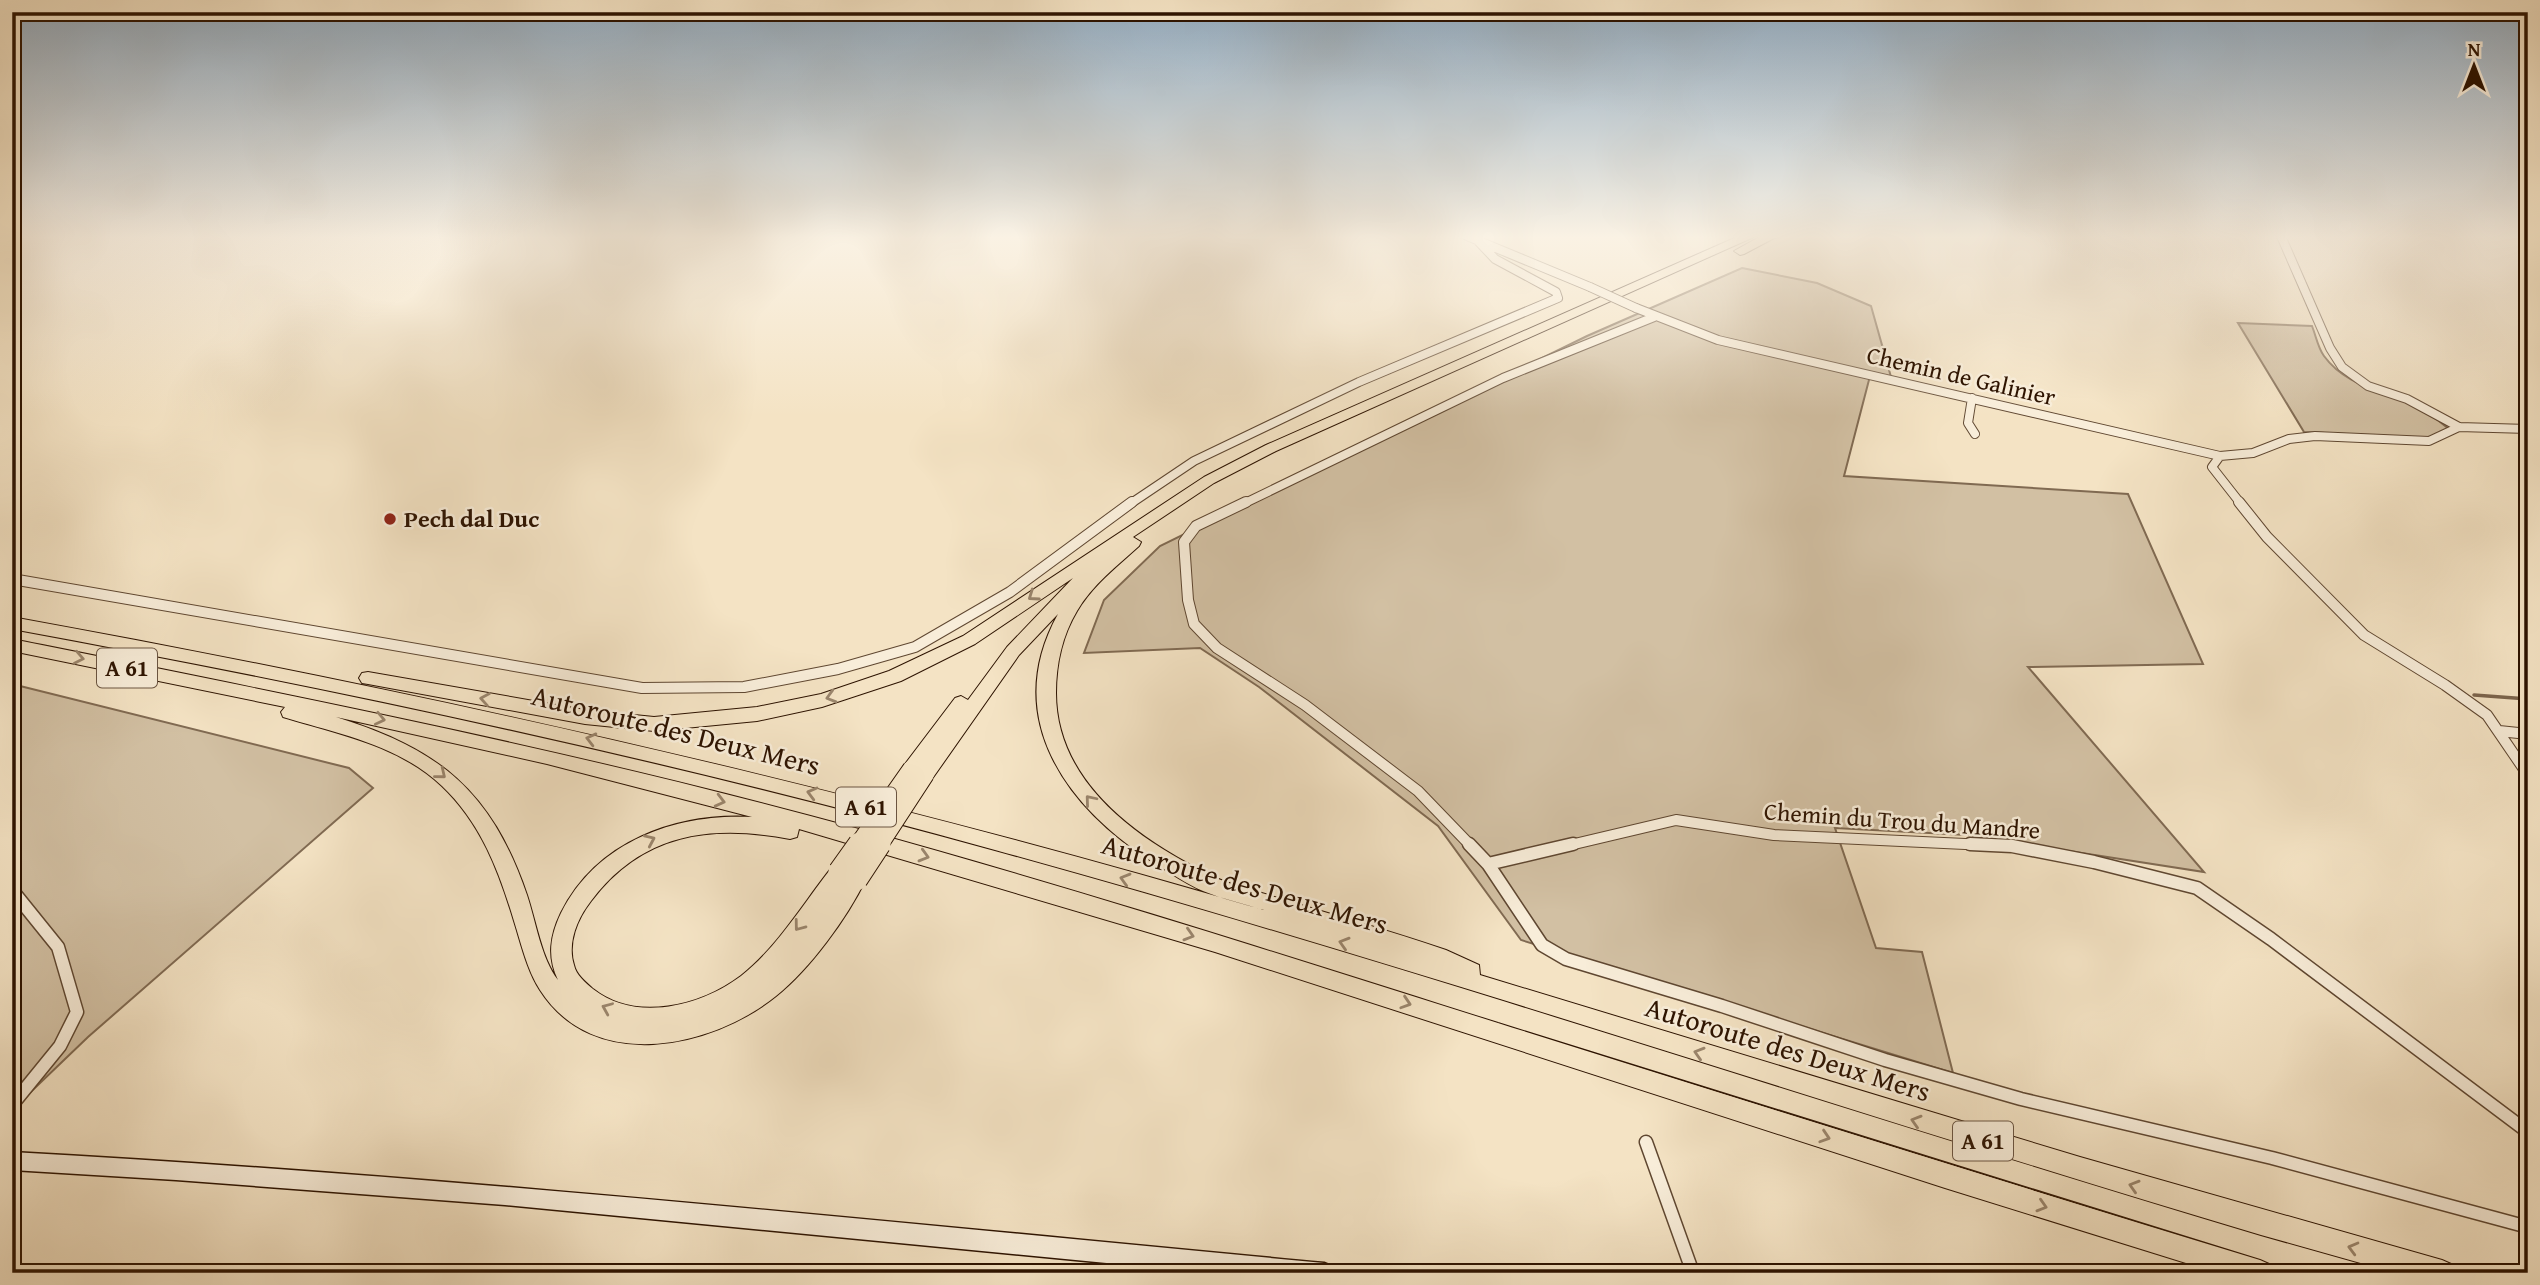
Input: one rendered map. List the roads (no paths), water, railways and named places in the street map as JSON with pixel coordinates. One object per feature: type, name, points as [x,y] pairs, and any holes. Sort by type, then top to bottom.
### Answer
[{"type":"highway","points":[[195,655],[238,655],[585,717],[654,724],[685,723],[789,708],[895,676],[969,640],[1052,582],[1111,547],[1209,480],[1271,448],[1615,296]]},
{"type":"highway","points":[[919,772],[1044,616],[1097,564],[1212,489],[1278,454],[1636,296]]},
{"type":"highway","points":[[1133,542],[1097,574],[1073,603],[1060,626],[1048,671],[1045,710],[1051,737],[1073,779],[1095,807],[1137,842],[1208,884],[1438,957],[1526,999]]},
{"type":"highway","points":[[241,690],[265,706],[355,729],[385,740],[417,756],[461,791],[494,837],[547,983],[562,1003],[599,1027],[630,1034],[657,1034],[693,1028],[750,1003],[792,966],[848,875],[1005,646],[1069,583],[1111,547]]},
{"type":"highway","name":"Autoroute des Deux Mers","points":[[12,623],[195,655],[571,734],[801,790],[1234,910],[1969,1137],[2239,1217],[2442,1273]]},
{"type":"highway","name":"A 61","points":[[12,645],[241,690],[547,757],[859,837],[1215,943],[1945,1176],[2260,1273]]},
{"type":"highway","points":[[848,875],[764,970],[749,984],[708,1007],[669,1017],[645,1018],[622,1014],[599,1006],[582,994],[569,979],[562,964],[561,946],[566,926],[586,889],[622,855],[647,840],[686,828],[721,823],[769,826],[814,837],[859,837]]},
{"type":"main road","points":[[12,1161],[377,1185],[663,1209],[1324,1273]]},
{"type":"street","points":[[12,579],[642,688],[744,687],[838,669],[915,647],[1010,592],[1151,488],[1194,461],[1359,382],[1558,298],[1557,296]]},
{"type":"street","name":"Chemin de Galinier","points":[[1610,296],[1654,317],[1718,340],[2220,456],[2253,453],[2289,439],[2315,436],[2429,442],[2459,427]]},
{"type":"street","points":[[2307,296],[2330,348],[2342,368],[2368,386],[2407,399],[2459,427],[2528,429]]},
{"type":"street","points":[[1654,317],[1503,378],[1196,526],[1184,542],[1188,600],[1194,624],[1217,648],[1305,705],[1418,791],[1488,864],[1542,945],[1566,960],[1722,1006],[1885,1060],[2021,1099],[2272,1158],[2528,1227]]},
{"type":"street","points":[[1972,398],[1968,423],[1975,434]]},
{"type":"street","points":[[2220,456],[2212,467],[2267,537],[2364,635],[2487,715],[2528,775]]},
{"type":"street","points":[[2499,731],[2528,734]]},
{"type":"street","name":"Chemin du Trou du Mandre","points":[[1488,864],[1676,820],[1774,835],[2012,846],[2094,862],[2197,888],[2271,939],[2528,1132]]},
{"type":"street","points":[[12,890],[58,947],[78,1012],[60,1046],[12,1105]]},
{"type":"street","points":[[1646,1142],[1693,1273]]},
{"type":"waterway","points":[[2474,695],[2528,699]]},
{"type":"place","name":"Pech dal Duc","points":[[390,519]]}]
